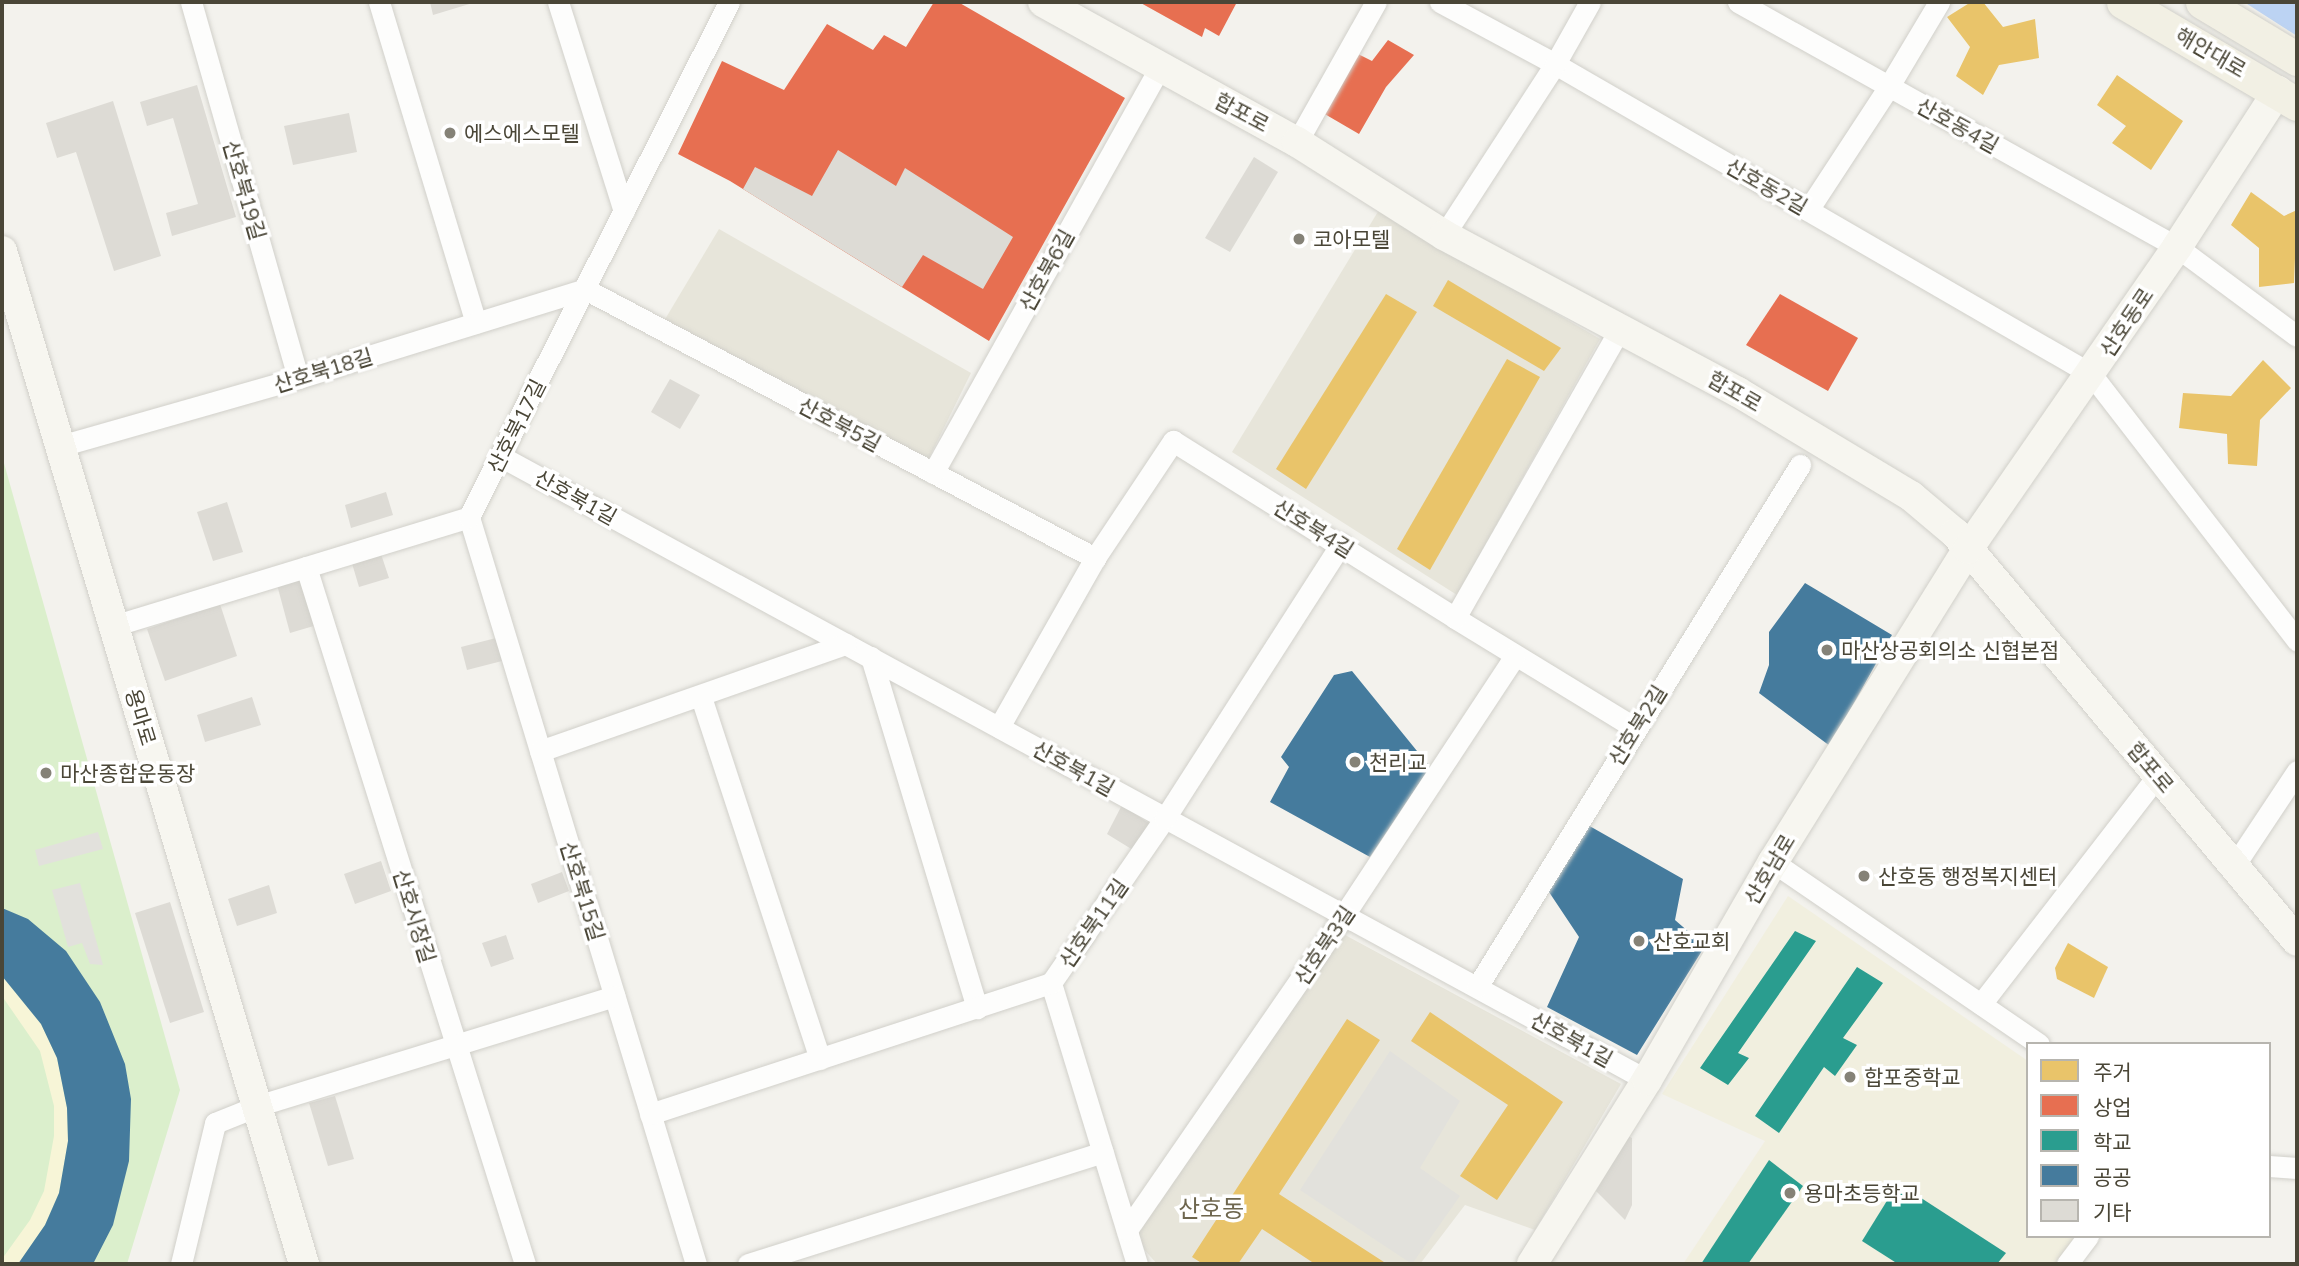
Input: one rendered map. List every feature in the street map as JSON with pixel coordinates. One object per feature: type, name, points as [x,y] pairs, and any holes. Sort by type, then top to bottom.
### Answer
[{"type":"main road","name":"합포로","points":[[1043,2],[1297,142],[1444,235],[1738,392],[1911,496],[1955,534],[2297,942]]},
{"type":"main road","name":"해안대로","points":[[2123,2],[2287,97]]},
{"type":"main road","name":"해안대로","points":[[2202,2],[2297,59]]},
{"type":"main road","name":"산호동로","points":[[1968,550],[2177,247],[2287,97]]},
{"type":"main road","name":"용마로","points":[[2,251],[304,1264]]},
{"type":"main road","name":"산호남로","points":[[1532,1264],[1647,1080],[1773,862],[1968,550]]},
{"type":"street","name":"산호북19길","points":[[191,2],[298,378]]},
{"type":"street","points":[[379,2],[476,323]]},
{"type":"street","points":[[558,2],[624,211]]},
{"type":"street","name":"산호북17길","points":[[469,517],[729,2]]},
{"type":"street","points":[[1297,142],[1376,2]]},
{"type":"street","name":"산호동2길","points":[[1440,2],[1555,64],[2091,374]]},
{"type":"street","points":[[1444,235],[1555,64],[1590,2]]},
{"type":"street","name":"산호동4길","points":[[1738,2],[2177,247],[2297,337]]},
{"type":"street","points":[[1808,210],[1889,86],[1939,2]]},
{"type":"street","name":"산호북6길","points":[[933,473],[1159,68]]},
{"type":"street","name":"산호북18길","points":[[60,446],[298,378],[585,289]]},
{"type":"street","name":"산호북5길","points":[[585,289],[1095,558]]},
{"type":"street","points":[[1455,618],[1620,329]]},
{"type":"street","points":[[2091,374],[2297,641]]},
{"type":"street","name":"산호북4길","points":[[999,727],[1095,558],[1173,441],[1341,544],[1515,656],[1635,728]]},
{"type":"street","name":"산호북1길","points":[[500,456],[1647,1080]]},
{"type":"street","name":"산호북2길","points":[[1477,987],[1635,728],[1800,466]]},
{"type":"street","points":[[113,626],[469,517]]},
{"type":"street","name":"산호북15길","points":[[469,517],[696,1264]]},
{"type":"street","name":"산호북11길","points":[[650,1114],[1051,983],[1165,818],[1341,544]]},
{"type":"street","name":"산호시장길","points":[[306,567],[525,1264]]},
{"type":"street","points":[[540,751],[701,697],[846,644]]},
{"type":"street","name":"산호북3길","points":[[1127,1230],[1345,915],[1515,656]]},
{"type":"street","points":[[871,657],[977,1008]]},
{"type":"street","points":[[701,697],[820,1059]]},
{"type":"street","points":[[2234,866],[2297,771]]},
{"type":"street","points":[[1980,1004],[2158,775]]},
{"type":"street","points":[[1773,862],[2036,1042]]},
{"type":"street","points":[[1051,983],[1138,1264]]},
{"type":"street","points":[[181,1264],[215,1123],[257,1106],[456,1047],[614,996]]},
{"type":"street","points":[[748,1264],[1103,1152]]},
{"type":"street","points":[[2271,1166],[2297,1168]]},
{"type":"street","points":[[2067,1264],[2086,1238]]},
{"type":"shaded area","points":[[1379,210],[1600,339],[1457,595],[1232,452]]},
{"type":"shaded area","points":[[719,229],[971,373],[928,460],[664,321]]},
{"type":"shaded area","points":[[98,832],[103,849],[39,866],[35,850]]},
{"type":"shaded area","points":[[80,883],[103,965],[90,964],[82,943],[68,947],[52,890]]},
{"type":"shaded area","name":"합포중학교","points":[[1788,896],[2026,1060],[2026,1238],[2077,1238],[2058,1264],[2028,1264],[2019,1261],[2017,1264],[1683,1264],[1765,1141],[1662,1094]]},
{"type":"shaded area","points":[[1345,935],[1621,1084],[1535,1230],[1465,1205],[1420,1264],[1157,1264],[1127,1230]]},
{"type":"shaded area","points":[[1390,1051],[1460,1101],[1420,1168],[1460,1196],[1412,1264],[1300,1190]]},
{"type":"green space","name":"마산종합운동장","points":[[2,456],[180,1090],[127,1264],[2,1264]]},
{"type":"sand","points":[[2,976],[41,1024],[57,1058],[67,1108],[68,1141],[59,1193],[45,1225],[18,1264],[2,1264],[2,1259],[30,1220],[44,1191],[54,1136],[54,1106],[40,1051],[2,996]]},
{"type":"water","points":[[2244,2],[2297,2],[2297,36]]},
{"type":"building: 주거","points":[[1971,2],[1983,2],[2003,27],[2035,19],[2039,58],[1999,65],[1983,95],[1956,76],[1970,47],[1947,17]]},
{"type":"building: 주거","points":[[2117,75],[2183,121],[2151,170],[2112,143],[2126,126],[2097,105]]},
{"type":"building: 주거","points":[[2251,192],[2284,216],[2297,210],[2294,283],[2259,287],[2259,248],[2231,225]]},
{"type":"building: 주거","points":[[1448,280],[1561,348],[1544,371],[1433,306]]},
{"type":"building: 주거","points":[[1386,294],[1417,312],[1306,489],[1276,469]]},
{"type":"building: 주거","points":[[1507,359],[1540,377],[1430,570],[1397,549]]},
{"type":"building: 주거","points":[[2263,360],[2291,388],[2260,420],[2257,466],[2228,464],[2227,434],[2179,428],[2183,393],[2231,396]]},
{"type":"building: 주거","points":[[2068,943],[2108,967],[2094,998],[2057,979],[2055,968]]},
{"type":"building: 주거","points":[[1430,1012],[1563,1102],[1497,1200],[1460,1176],[1508,1105],[1411,1041]]},
{"type":"building: 주거","points":[[1347,1019],[1380,1040],[1279,1194],[1387,1264],[1315,1264],[1262,1229],[1238,1264],[1203,1264],[1192,1257]]},
{"type":"building: 상업","points":[[934,2],[958,2],[1125,98],[989,341],[730,181],[678,154],[722,61],[784,90],[827,24],[873,50],[884,35],[906,47]]},
{"type":"building: 상업","points":[[1139,2],[1237,2],[1219,36],[1205,28],[1202,37]]},
{"type":"building: 상업","points":[[1388,40],[1414,55],[1386,87],[1359,134],[1323,113],[1356,53],[1372,61]]},
{"type":"building: 상업","points":[[1780,294],[1858,338],[1828,391],[1746,345]]},
{"type":"building: 학교","points":[[1795,931],[1816,941],[1738,1053],[1749,1058],[1728,1085],[1700,1068]]},
{"type":"building: 학교","points":[[1857,967],[1883,983],[1843,1038],[1857,1045],[1835,1076],[1824,1067],[1779,1133],[1755,1116]]},
{"type":"building: 학교","points":[[1769,1160],[1803,1186],[1748,1264],[1701,1264]]},
{"type":"building: 학교","points":[[1898,1183],[2006,1253],[1997,1264],[1898,1264],[1862,1241]]},
{"type":"building: 공공","name":"마산상공회의소 신협본점","points":[[1805,583],[1892,635],[1830,746],[1759,693],[1769,665],[1769,632]]},
{"type":"building: 공공","name":"천리교","points":[[1352,671],[1430,767],[1370,857],[1270,802],[1289,767],[1281,757],[1334,675]]},
{"type":"building: 공공","name":"산호교회","points":[[1586,824],[1683,879],[1675,920],[1705,946],[1637,1055],[1547,1007],[1579,937],[1547,889]]},
{"type":"building: 공공","points":[[2,908],[28,919],[66,951],[100,1002],[125,1064],[131,1099],[129,1161],[113,1225],[93,1264],[18,1264],[45,1225],[59,1193],[68,1141],[67,1108],[57,1058],[41,1024],[2,976]]},
{"type":"building: 기타","points":[[430,2],[476,2],[433,15]]},
{"type":"building: 기타","points":[[197,85],[236,217],[172,236],[166,213],[198,204],[173,118],[147,126],[140,102]]},
{"type":"building: 기타","points":[[113,101],[161,256],[114,271],[76,152],[57,158],[46,123]]},
{"type":"building: 기타","points":[[349,113],[357,152],[293,165],[284,126]]},
{"type":"building: 기타","points":[[838,150],[896,186],[905,168],[1013,237],[983,289],[923,255],[902,287],[743,189],[755,167],[812,196]]},
{"type":"building: 기타","points":[[1254,157],[1278,172],[1230,252],[1205,238]]},
{"type":"building: 기타","points":[[670,379],[700,395],[680,429],[651,412]]},
{"type":"building: 기타","points":[[386,492],[393,515],[351,528],[345,505]]},
{"type":"building: 기타","points":[[227,502],[243,552],[213,561],[197,512]]},
{"type":"building: 기타","points":[[380,551],[389,578],[359,587],[351,560]]},
{"type":"building: 기타","points":[[295,575],[306,583],[317,625],[290,633],[276,581]]},
{"type":"building: 기타","points":[[220,604],[237,656],[165,681],[147,629]]},
{"type":"building: 기타","points":[[496,638],[502,661],[467,670],[461,647]]},
{"type":"building: 기타","points":[[252,697],[261,725],[205,742],[197,715]]},
{"type":"building: 기타","points":[[1122,805],[1153,826],[1133,850],[1107,834]]},
{"type":"building: 기타","points":[[381,861],[391,891],[355,904],[344,874]]},
{"type":"building: 기타","points":[[562,872],[569,891],[538,903],[531,884]]},
{"type":"building: 기타","points":[[269,885],[277,913],[237,926],[228,899]]},
{"type":"building: 기타","points":[[170,902],[204,1012],[170,1023],[135,913]]},
{"type":"building: 기타","points":[[506,935],[514,959],[491,967],[482,943]]},
{"type":"building: 기타","points":[[335,1096],[354,1159],[328,1166],[309,1103]]},
{"type":"building: 기타","points":[[1628,1136],[1632,1138],[1632,1205],[1625,1220],[1596,1191]]},
{"type":"place","name":"에스에스모텔","points":[[450,133]]},
{"type":"place","name":"코아모텔","points":[[1299,239]]},
{"type":"place","name":"마산상공회의소 신협본점","points":[[1827,650]]},
{"type":"place","name":"천리교","points":[[1355,762]]},
{"type":"place","name":"마산종합운동장","points":[[46,773]]},
{"type":"place","name":"산호동 행정복지센터","points":[[1864,876]]},
{"type":"place","name":"산호교회","points":[[1639,941]]},
{"type":"place","name":"합포중학교","points":[[1850,1077]]},
{"type":"place","name":"용마초등학교","points":[[1790,1193]]},
{"type":"district","name":"산호동","points":[[1211,1209]]}]
